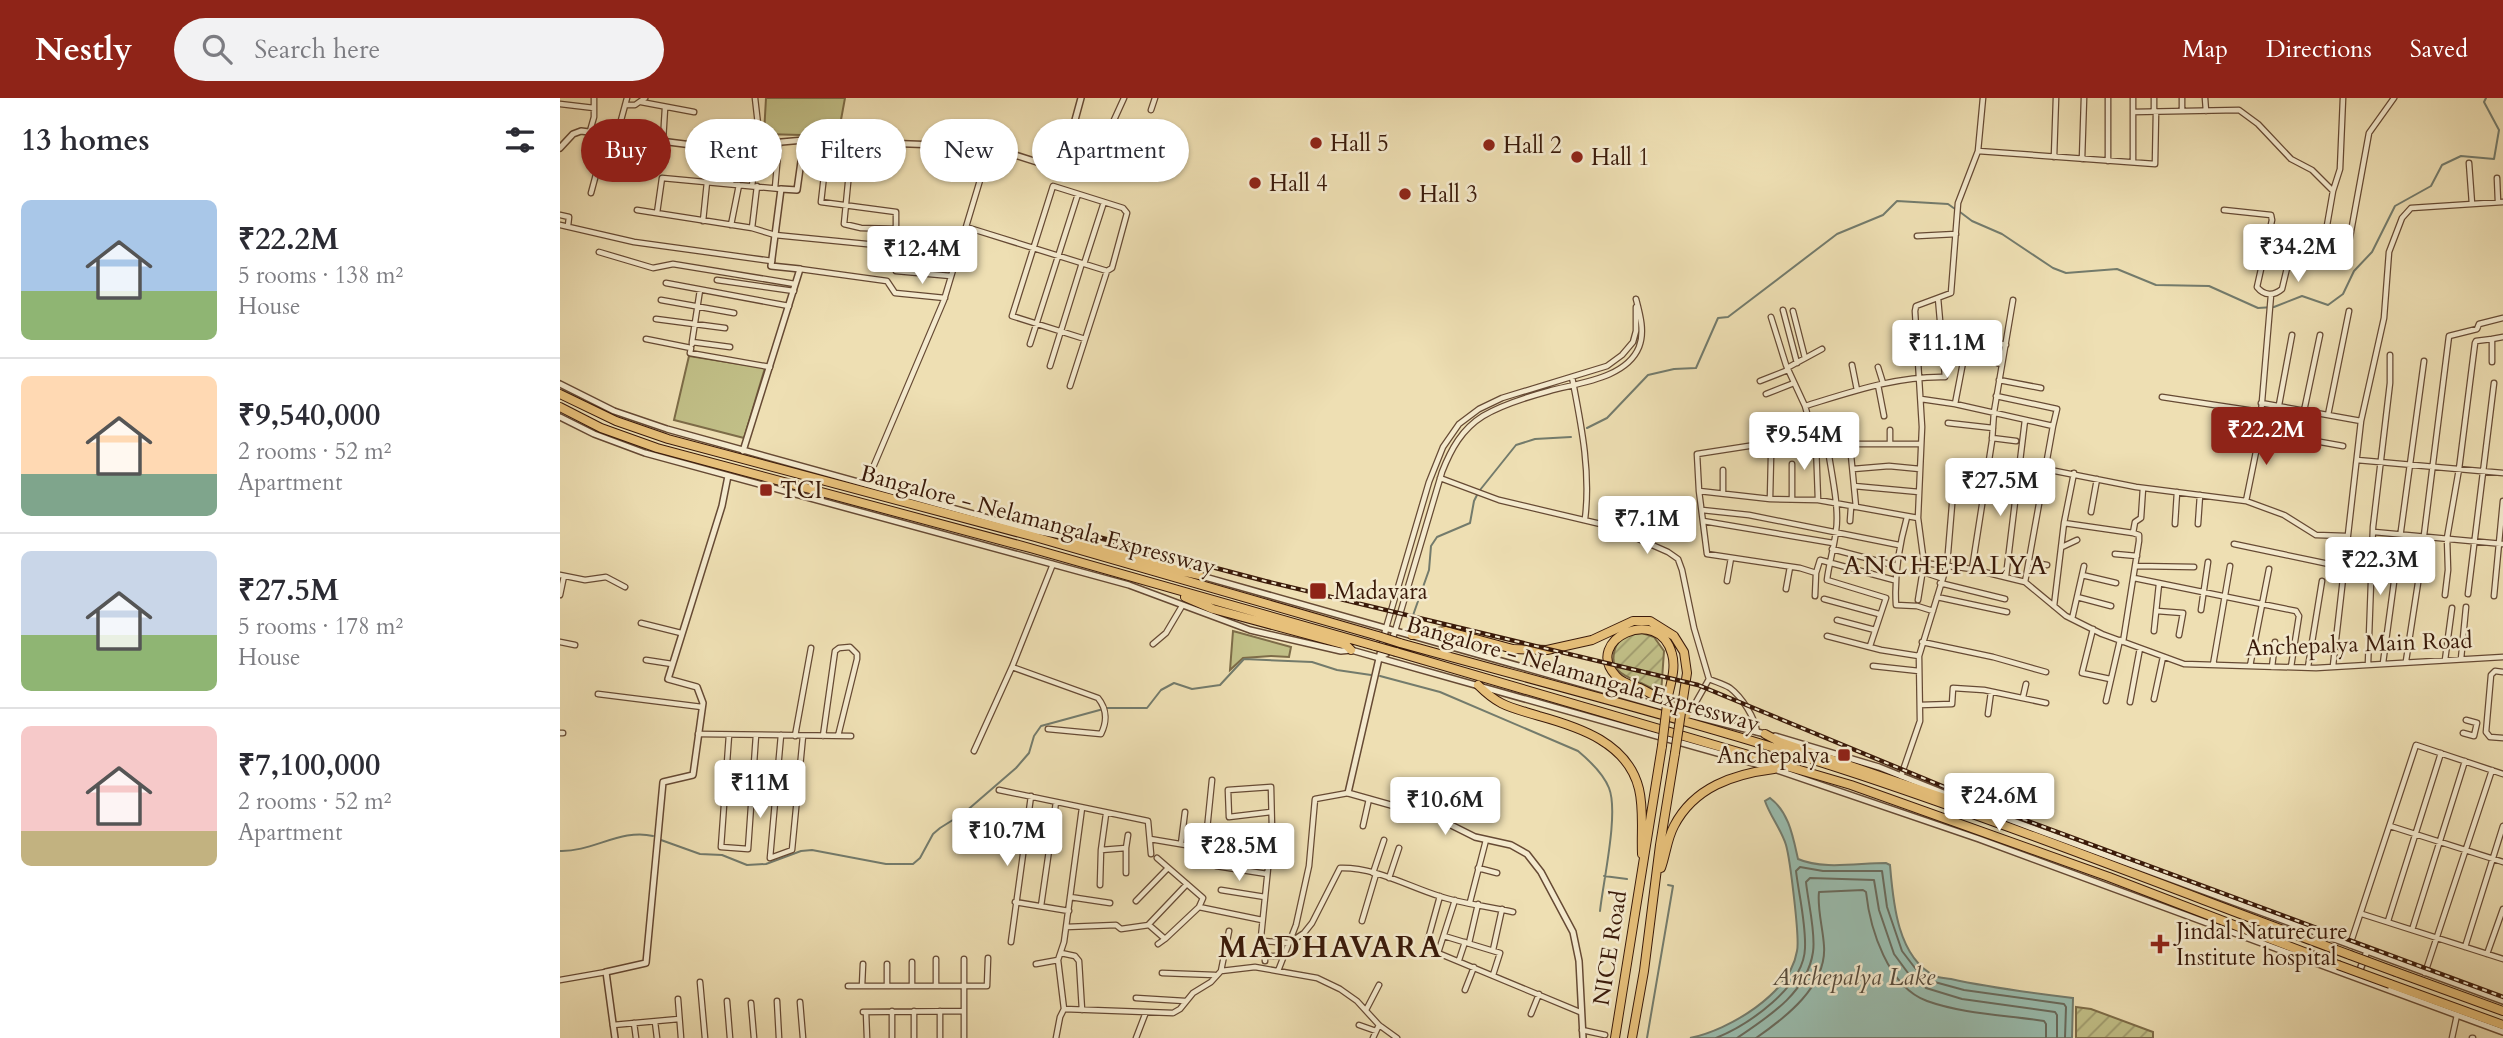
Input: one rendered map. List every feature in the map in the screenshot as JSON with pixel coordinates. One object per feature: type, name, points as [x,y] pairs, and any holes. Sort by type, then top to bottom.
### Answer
[{"type":"highway","name":"Bangalore - Nelamangala Expressway","points":[[560,394],[617,421],[668,439],[1035,537],[1376,641],[1396,652],[1798,768],[2109,877],[2503,1025]]},
{"type":"highway","name":"Bangalore - Nelamangala Expressway","points":[[561,411],[657,448],[1031,548],[1163,587],[1376,641],[1400,643],[1771,747],[2007,827],[2503,1011]]},
{"type":"highway","points":[[1035,537],[1090,545],[1199,575]]},
{"type":"highway","points":[[1163,587],[1213,609],[1346,645],[1352,650]]},
{"type":"highway","points":[[1412,635],[1446,631],[1513,649],[1547,650],[1592,640],[1633,621],[1650,621],[1674,636],[1684,652],[1687,673],[1656,880]]},
{"type":"highway","points":[[1642,864],[1648,841],[1662,746],[1668,696],[1673,660],[1666,642],[1655,632],[1634,630],[1620,635],[1609,648],[1608,656],[1608,662],[1619,680],[1689,715]]},
{"type":"highway","points":[[1478,684],[1499,703],[1579,728],[1606,743],[1619,754],[1633,773],[1639,791],[1642,864]]},
{"type":"highway","points":[[1761,733],[1780,742],[1959,803],[2007,827]]},
{"type":"highway","points":[[1656,880],[1674,827],[1690,804],[1708,789],[1733,776],[1774,769]]},
{"type":"highway","name":"NICE Road","points":[[1615,1038],[1642,864]]},
{"type":"highway","name":"NICE Road","points":[[1632,1038],[1656,880]]},
{"type":"street","points":[[592,119],[594,98]]},
{"type":"street","points":[[620,119],[627,98]]},
{"type":"street","points":[[755,98],[757,119]]},
{"type":"street","points":[[1018,156],[1059,169],[1063,164],[1081,98]]},
{"type":"street","points":[[1114,119],[1124,98]]},
{"type":"street","points":[[1151,110],[1155,98]]},
{"type":"street","points":[[1918,600],[1924,563],[1918,518],[1921,399],[1914,311],[1916,306],[1951,293],[1958,211],[1978,151],[1983,98]]},
{"type":"street","points":[[2054,157],[2056,98]]},
{"type":"street","points":[[2082,159],[2084,98]]},
{"type":"street","points":[[2108,98],[2108,161]]},
{"type":"street","points":[[2133,98],[2133,162]]},
{"type":"street","points":[[1978,151],[2155,164],[2154,98]]},
{"type":"street","points":[[2182,98],[2182,111]]},
{"type":"street","points":[[2205,98],[2206,111]]},
{"type":"street","points":[[2322,254],[2333,191],[2340,169],[2343,98]]},
{"type":"street","points":[[2266,239],[2346,259],[2369,132],[2394,98]]},
{"type":"street","points":[[625,104],[635,105],[643,100],[665,108],[694,112]]},
{"type":"street","points":[[560,104],[594,108]]},
{"type":"street","points":[[664,119],[665,108]]},
{"type":"street","points":[[2133,112],[2239,110],[2258,124],[2291,159],[2312,170],[2333,191]]},
{"type":"street","points":[[560,148],[573,134],[581,131]]},
{"type":"street","points":[[2469,163],[2472,204]]},
{"type":"street","points":[[657,213],[662,178],[685,180]]},
{"type":"street","points":[[2333,666],[2361,421],[2384,318],[2389,252],[2402,218],[2411,208],[2500,202],[2497,178]]},
{"type":"street","points":[[591,193],[594,182]]},
{"type":"street","points":[[703,220],[707,182],[797,190],[798,182]]},
{"type":"street","points":[[752,228],[754,182]]},
{"type":"street","points":[[778,182],[771,266],[887,281],[895,293],[945,299]]},
{"type":"street","points":[[823,182],[821,202],[896,212],[896,229]]},
{"type":"street","points":[[848,182],[844,224],[861,228],[963,237]]},
{"type":"street","points":[[866,484],[945,299],[980,182]]},
{"type":"street","points":[[730,225],[739,185]]},
{"type":"street","points":[[1070,386],[1107,271],[1112,268],[1127,213],[1123,208],[1053,186],[1012,316],[1085,339]]},
{"type":"street","points":[[1031,344],[1078,194]]},
{"type":"street","points":[[1050,366],[1104,202]]},
{"type":"street","points":[[637,209],[752,228],[775,235],[958,253]]},
{"type":"street","points":[[2224,211],[2271,215],[2257,287],[2261,292],[2271,295],[2284,285],[2292,247]]},
{"type":"street","points":[[560,215],[569,217],[568,226]]},
{"type":"street","points":[[560,225],[634,242],[772,261]]},
{"type":"street","points":[[966,227],[1107,271]]},
{"type":"street","points":[[1917,236],[1956,234]]},
{"type":"street","points":[[598,252],[653,268],[673,264],[794,287]]},
{"type":"street","points":[[743,451],[800,269]]},
{"type":"street","points":[[896,271],[950,276]]},
{"type":"street","points":[[717,281],[794,287]]},
{"type":"street","points":[[666,283],[789,306]]},
{"type":"street","points":[[700,290],[690,353],[770,367]]},
{"type":"street","points":[[2246,501],[2259,430],[2271,295]]},
{"type":"street","points":[[1805,405],[1880,384],[1920,377],[1945,377],[1938,298]]},
{"type":"street","points":[[1348,793],[1380,657],[1379,651],[1429,482],[1443,447],[1459,424],[1479,409],[1502,398],[1607,366],[1622,355],[1633,342],[1636,331],[1636,299],[1642,332],[1638,348],[1628,361],[1609,374],[1504,405],[1464,431],[1450,451],[1395,631],[1387,653],[1380,657]]},
{"type":"street","points":[[661,300],[734,313]]},
{"type":"street","points":[[1972,569],[1996,396],[2013,300]]},
{"type":"street","points":[[1783,310],[1797,363]]},
{"type":"street","points":[[1793,311],[1805,358]]},
{"type":"street","points":[[2328,415],[2349,311]]},
{"type":"street","points":[[1771,317],[1788,369],[1805,405],[1816,444],[1818,500]]},
{"type":"street","points":[[2406,662],[2449,336],[2477,329],[2479,324],[2503,318]]},
{"type":"street","points":[[656,319],[725,328]]},
{"type":"street","points":[[2279,405],[2292,335]]},
{"type":"street","points":[[2304,411],[2320,335]]},
{"type":"street","points":[[2445,595],[2448,570],[2447,538],[2475,343],[2503,337]]},
{"type":"street","points":[[646,339],[730,347]]},
{"type":"street","points":[[2492,339],[2492,362]]},
{"type":"street","points":[[1982,340],[2006,345]]},
{"type":"street","points":[[1760,381],[1788,369],[1822,349]]},
{"type":"street","points":[[1943,352],[1976,354],[2002,365]]},
{"type":"street","points":[[1955,404],[1965,352]]},
{"type":"street","points":[[2368,664],[2374,532],[2390,383],[2390,355]]},
{"type":"street","points":[[2383,663],[2424,361]]},
{"type":"street","points":[[1852,365],[1857,390]]},
{"type":"street","points":[[1878,368],[1884,416]]},
{"type":"street","points":[[1572,377],[1580,406],[1587,475],[1585,519]]},
{"type":"street","points":[[2000,380],[2041,388]]},
{"type":"street","points":[[1766,394],[1794,383]]},
{"type":"street","points":[[2468,594],[2494,383]]},
{"type":"street","points":[[560,384],[614,411],[743,451],[1035,531],[1099,543],[1175,564],[1199,575],[1689,715],[1844,755],[2013,821],[2503,1001]]},
{"type":"street","points":[[1996,396],[2057,410],[2025,582]]},
{"type":"street","points":[[2162,397],[2261,412]]},
{"type":"street","points":[[1921,399],[2053,426]]},
{"type":"street","points":[[2261,403],[2361,421]]},
{"type":"street","points":[[561,411],[613,442],[728,476],[1129,585],[1182,606],[1279,638],[1380,657],[1774,769],[1979,839],[2503,1032]]},
{"type":"street","points":[[2006,576],[2025,420]]},
{"type":"street","points":[[1948,423],[1993,428]]},
{"type":"street","points":[[1890,430],[1890,444]]},
{"type":"street","points":[[2259,430],[2343,446]]},
{"type":"street","points":[[1992,438],[2016,441]]},
{"type":"street","points":[[1827,442],[1837,505],[1836,531],[1827,580],[1886,598],[1870,646]]},
{"type":"street","points":[[1768,443],[1697,454],[1707,554],[1816,573]]},
{"type":"street","points":[[1816,444],[1921,444]]},
{"type":"street","points":[[1850,444],[1854,486],[1854,507],[1850,521]]},
{"type":"street","points":[[1770,499],[1771,456]]},
{"type":"street","points":[[2357,460],[2503,473]]},
{"type":"street","points":[[1988,461],[2019,464]]},
{"type":"street","points":[[1792,464],[1792,499]]},
{"type":"street","points":[[1853,469],[1889,466],[1920,469]]},
{"type":"street","points":[[1901,776],[1918,727],[1919,656],[1947,565],[1955,469],[1998,475]]},
{"type":"street","points":[[2045,469],[2144,488],[2246,501],[2284,515],[2316,535],[2346,536]]},
{"type":"street","points":[[1723,470],[1723,493]]},
{"type":"street","points":[[2054,606],[2064,523],[2074,473]]},
{"type":"street","points":[[560,980],[646,964],[663,782],[693,775],[702,707],[697,687],[668,680],[719,516],[728,476]]},
{"type":"street","points":[[1440,478],[1499,500],[1609,526],[1644,540],[1678,559],[1709,679],[1689,715]]},
{"type":"street","points":[[2091,512],[2097,479]]},
{"type":"street","points":[[1854,486],[1919,492]]},
{"type":"street","points":[[2133,533],[2136,522],[2141,518],[2144,488]]},
{"type":"street","points":[[1699,491],[1770,499],[1818,500],[1918,518]]},
{"type":"street","points":[[2175,524],[2177,492]]},
{"type":"street","points":[[2198,524],[2200,495]]},
{"type":"street","points":[[2494,596],[2503,501]]},
{"type":"street","points":[[1702,510],[1749,515],[1899,545]]},
{"type":"street","points":[[1907,517],[1899,545],[1894,580],[1896,605],[1917,606],[1933,611]]},
{"type":"street","points":[[1703,521],[1832,546],[1897,566]]},
{"type":"street","points":[[2064,523],[2139,535],[2122,641],[2109,679],[2106,701]]},
{"type":"street","points":[[2374,532],[2501,544]]},
{"type":"street","points":[[2061,548],[2077,540]]},
{"type":"street","points":[[2234,544],[2343,567]]},
{"type":"street","points":[[2115,554],[2137,556]]},
{"type":"street","points":[[1727,580],[1731,558]]},
{"type":"street","points":[[1815,596],[1816,573],[1820,560],[1894,580]]},
{"type":"street","points":[[2029,562],[2047,565]]},
{"type":"street","points":[[2201,610],[2208,562]]},
{"type":"street","name":"Anchepalya Main Road","points":[[1924,563],[1972,569],[2025,582],[2072,619],[2184,664],[2308,667],[2503,657]]},
{"type":"street","points":[[974,751],[1012,667],[1053,564]]},
{"type":"street","points":[[2072,619],[2084,566]]},
{"type":"street","points":[[2136,566],[2194,567]]},
{"type":"street","points":[[2213,665],[2230,566]]},
{"type":"street","points":[[1786,589],[1790,567]]},
{"type":"street","points":[[2250,666],[2269,569]]},
{"type":"street","points":[[1923,572],[2005,599]]},
{"type":"street","points":[[560,596],[562,575],[585,580],[606,577],[625,587]]},
{"type":"street","points":[[2082,575],[2116,583]]},
{"type":"street","points":[[2134,579],[2299,614],[2291,667]]},
{"type":"street","points":[[2308,667],[2322,581]]},
{"type":"street","points":[[2154,631],[2159,584]]},
{"type":"street","points":[[1937,597],[2007,612]]},
{"type":"street","points":[[2077,597],[2111,606]]},
{"type":"street","points":[[1824,599],[1879,614]]},
{"type":"street","points":[[1153,644],[1166,633],[1182,606]]},
{"type":"street","points":[[2461,659],[2466,607]]},
{"type":"street","points":[[2445,660],[2452,608]]},
{"type":"street","points":[[2157,611],[2183,613],[2179,635]]},
{"type":"street","points":[[1837,620],[1875,630]]},
{"type":"street","points":[[641,623],[681,633]]},
{"type":"street","points":[[2093,629],[2081,673],[2109,679]]},
{"type":"street","points":[[1827,636],[1919,656]]},
{"type":"street","points":[[560,642],[575,645]]},
{"type":"street","points":[[1923,642],[2046,672]]},
{"type":"street","points":[[2272,667],[2275,642]]},
{"type":"street","points":[[823,736],[835,651],[845,647],[854,650],[857,659],[838,736]]},
{"type":"street","points":[[795,736],[811,648]]},
{"type":"street","points":[[2130,702],[2140,648]]},
{"type":"street","points":[[2154,698],[2163,657]]},
{"type":"street","points":[[646,660],[672,664]]},
{"type":"street","points":[[1873,666],[1919,671]]},
{"type":"street","points":[[1012,667],[1098,698],[1107,721],[1101,734],[1048,729]]},
{"type":"street","points":[[2503,672],[2495,671],[2491,675],[2487,724],[2488,736],[2503,737]]},
{"type":"street","points":[[1709,679],[1731,688],[1737,694],[1761,733]]},
{"type":"street","points":[[2023,698],[2026,684]]},
{"type":"street","points":[[1920,705],[1952,704],[1953,688],[1991,692],[2046,703]]},
{"type":"street","points":[[1988,714],[1991,692]]},
{"type":"street","points":[[598,694],[702,707]]},
{"type":"street","points":[[2466,720],[2487,724]]},
{"type":"street","points":[[2463,733],[2474,736],[2477,723]]},
{"type":"street","points":[[697,734],[851,736]]},
{"type":"street","points":[[729,735],[721,847],[748,849],[756,735]]},
{"type":"street","points":[[781,735],[770,858],[792,850],[803,736]]},
{"type":"street","points":[[2350,945],[2416,745],[2503,774]]},
{"type":"street","points":[[2388,921],[2441,753]]},
{"type":"street","points":[[2412,930],[2465,761]]},
{"type":"street","points":[[2426,973],[2492,770]]},
{"type":"street","points":[[1205,849],[1212,780]]},
{"type":"street","points":[[1271,812],[1229,817],[1228,790],[1270,787],[1271,812],[1271,833],[1261,937],[1264,941],[1265,958],[1278,956]]},
{"type":"street","points":[[999,790],[1148,821],[1151,854]]},
{"type":"street","points":[[1278,971],[1296,925],[1309,866],[1315,799],[1348,793],[1437,818],[1486,840],[1519,848],[1541,872],[1573,932],[1579,961],[1583,1038]]},
{"type":"street","points":[[1011,942],[1031,796]]},
{"type":"street","points":[[1363,826],[1369,799]]},
{"type":"street","points":[[1041,906],[1056,802]]},
{"type":"street","points":[[1056,1038],[1064,1009],[1058,960],[1069,911],[1082,808]]},
{"type":"street","points":[[1181,844],[1185,811]]},
{"type":"street","points":[[1100,886],[1106,814]]},
{"type":"street","points":[[2465,947],[2503,825]]},
{"type":"street","points":[[2390,826],[2503,862]]},
{"type":"street","points":[[1229,835],[1284,833]]},
{"type":"street","points":[[1126,873],[1128,835]]},
{"type":"street","points":[[1150,839],[1269,859]]},
{"type":"street","points":[[1362,921],[1384,840]]},
{"type":"street","points":[[1470,902],[1486,840]]},
{"type":"street","points":[[1101,849],[1126,848]]},
{"type":"street","points":[[1389,878],[1399,848]]},
{"type":"street","points":[[1157,858],[1203,898],[1199,907],[1158,944]]},
{"type":"street","points":[[1216,866],[1267,874]]},
{"type":"street","points":[[1136,901],[1168,868]]},
{"type":"street","points":[[1264,941],[1289,943],[1304,933],[1312,923],[1340,868],[1375,874],[1440,896],[1513,912]]},
{"type":"street","points":[[1478,868],[1497,873]]},
{"type":"street","points":[[1066,927],[1116,925],[1121,929],[1149,925],[1187,884]]},
{"type":"street","points":[[1221,890],[1265,897]]},
{"type":"street","points":[[1427,943],[1440,896]]},
{"type":"street","points":[[1070,897],[1110,903]]},
{"type":"street","points":[[1455,900],[1438,953],[1580,1012]]},
{"type":"street","points":[[1015,902],[1069,911]]},
{"type":"street","points":[[1459,960],[1478,904]]},
{"type":"street","points":[[1199,907],[1262,920]]},
{"type":"street","points":[[1493,950],[1502,909]]},
{"type":"street","points":[[2487,954],[2503,909]]},
{"type":"street","points":[[2362,914],[2503,960]]},
{"type":"street","points":[[1149,925],[1165,939]]},
{"type":"street","points":[[1222,971],[1228,931]]},
{"type":"street","points":[[1444,936],[1500,953],[1493,975]]},
{"type":"street","points":[[2357,978],[2367,951]]},
{"type":"street","points":[[1061,953],[1075,956],[1079,961],[1082,1010]]},
{"type":"street","points":[[2369,982],[2378,955]]},
{"type":"street","points":[[848,986],[988,986],[988,958]]},
{"type":"street","points":[[936,959],[936,986]]},
{"type":"street","points":[[964,959],[964,1038]]},
{"type":"street","points":[[1036,964],[1058,960]]},
{"type":"street","points":[[912,962],[912,986]]},
{"type":"street","points":[[862,986],[863,964]]},
{"type":"street","points":[[887,964],[887,986]]},
{"type":"street","points":[[1064,1009],[1173,1013],[1222,971],[1255,967],[1317,978],[1340,989],[1397,1038]]},
{"type":"street","points":[[1465,990],[1474,967]]},
{"type":"street","points":[[606,972],[615,1038]]},
{"type":"street","points":[[1163,973],[1215,975]]},
{"type":"street","points":[[700,982],[705,1038]]},
{"type":"street","points":[[1366,1010],[1379,985]]},
{"type":"street","points":[[1531,1014],[1539,994]]},
{"type":"street","points":[[1136,998],[1185,1001]]},
{"type":"street","points":[[678,999],[681,1038]]},
{"type":"street","points":[[727,1000],[730,1038]]},
{"type":"street","points":[[777,1001],[779,1038]]},
{"type":"street","points":[[800,1002],[803,1038]]},
{"type":"street","points":[[751,1003],[754,1038]]},
{"type":"street","points":[[892,1011],[892,1038]]},
{"type":"street","points":[[914,1011],[914,1038]]},
{"type":"street","points":[[940,1011],[940,1038]]},
{"type":"street","points":[[867,1038],[865,1012],[964,1011]]},
{"type":"street","points":[[1136,1038],[1146,1012]]},
{"type":"street","points":[[2452,1038],[2458,1014]]},
{"type":"street","points":[[613,1025],[679,1019]]},
{"type":"street","points":[[655,1022],[657,1038]]},
{"type":"street","points":[[635,1023],[636,1038]]},
{"type":"street","points":[[1359,1025],[1376,1031]]},
{"type":"street","points":[[1373,1038],[1379,1025]]},
{"type":"street","points":[[1582,1030],[1605,1035]]},
{"type":"shaded area","points":[[766,98],[845,98],[841,119],[796,119],[796,135],[782,134],[782,119],[765,119]]},
{"type":"shaded area","points":[[689,356],[765,368],[744,438],[674,420]]},
{"type":"shaded area","points":[[1233,631],[1291,647],[1289,657],[1243,658],[1230,670]]},
{"type":"shaded area","points":[[1642,633],[1654,637],[1664,651],[1661,694],[1619,672],[1614,663],[1613,656],[1619,641],[1629,635]]},
{"type":"shaded area","points":[[2076,1007],[2091,1009],[2153,1032],[2153,1038],[2076,1038]]},
{"type":"water","name":"Anchepalya Lake","points":[[1770,798],[1786,818],[1798,859],[1829,865],[1890,865],[1899,927],[1912,956],[1922,967],[1938,977],[2073,998],[2072,1038],[1690,1038],[1722,1027],[1756,1008],[1783,982],[1792,967],[1798,944],[1792,882],[1786,845],[1765,801]]},
{"type":"waterway","points":[[1960,212],[1972,221],[2002,234],[2053,268],[2066,273],[2117,269],[2156,285],[2209,286],[2258,308],[2274,307],[2302,296],[2328,305],[2343,294],[2354,271],[2372,252],[2395,206],[2431,186],[2442,165],[2461,156],[2494,159],[2499,130],[2484,102],[2486,98]]},
{"type":"waterway","points":[[1587,428],[1607,418],[1648,375],[1674,369],[1696,368],[1718,318],[1728,317],[1837,234],[1883,215],[1897,201],[1948,204],[1955,209]]},
{"type":"waterway","points":[[1480,490],[1516,445],[1535,439],[1571,437]]},
{"type":"waterway","points":[[1411,621],[1429,570],[1431,546],[1437,537],[1470,523],[1477,495]]},
{"type":"waterway","points":[[661,840],[700,854],[722,855],[747,865],[766,864],[801,851],[812,850],[886,864],[913,864],[920,858],[933,834],[964,813],[1016,768],[1029,753],[1034,736],[1041,726],[1107,708],[1147,708],[1161,690],[1174,683],[1192,689],[1220,685],[1244,659],[1312,662],[1337,670],[1371,675]]},
{"type":"waterway","points":[[1380,676],[1440,692],[1578,751],[1596,768],[1609,788],[1612,799],[1609,848],[1600,911]]},
{"type":"waterway","points":[[560,851],[584,848],[630,835],[653,836]]},
{"type":"waterway","points":[[1604,876],[1627,879]]},
{"type":"waterway","points":[[1647,1038],[1673,886],[1668,885]]},
{"type":"railway","points":[[1049,524],[1265,581],[1698,685],[2017,817],[2503,997]]},
{"type":"place","name":"Hall 5","points":[[1316,143]]},
{"type":"place","name":"Hall 2","points":[[1489,145]]},
{"type":"place","name":"Hall 1","points":[[1577,157]]},
{"type":"place","name":"Hall 4","points":[[1255,183]]},
{"type":"place","name":"Hall 3","points":[[1405,194]]},
{"type":"place","name":"TCI","points":[[766,490]]},
{"type":"place","name":"Madavara","points":[[1318,591]]},
{"type":"place","name":"Anchepalya","points":[[1844,755]]},
{"type":"place","name":"Jindal Naturecure Institute hospital","points":[[2160,944]]},
{"type":"district","name":"ANCHEPALYA","points":[[1946,565]]},
{"type":"district","name":"MADHAVARA","points":[[1331,947]]}]
